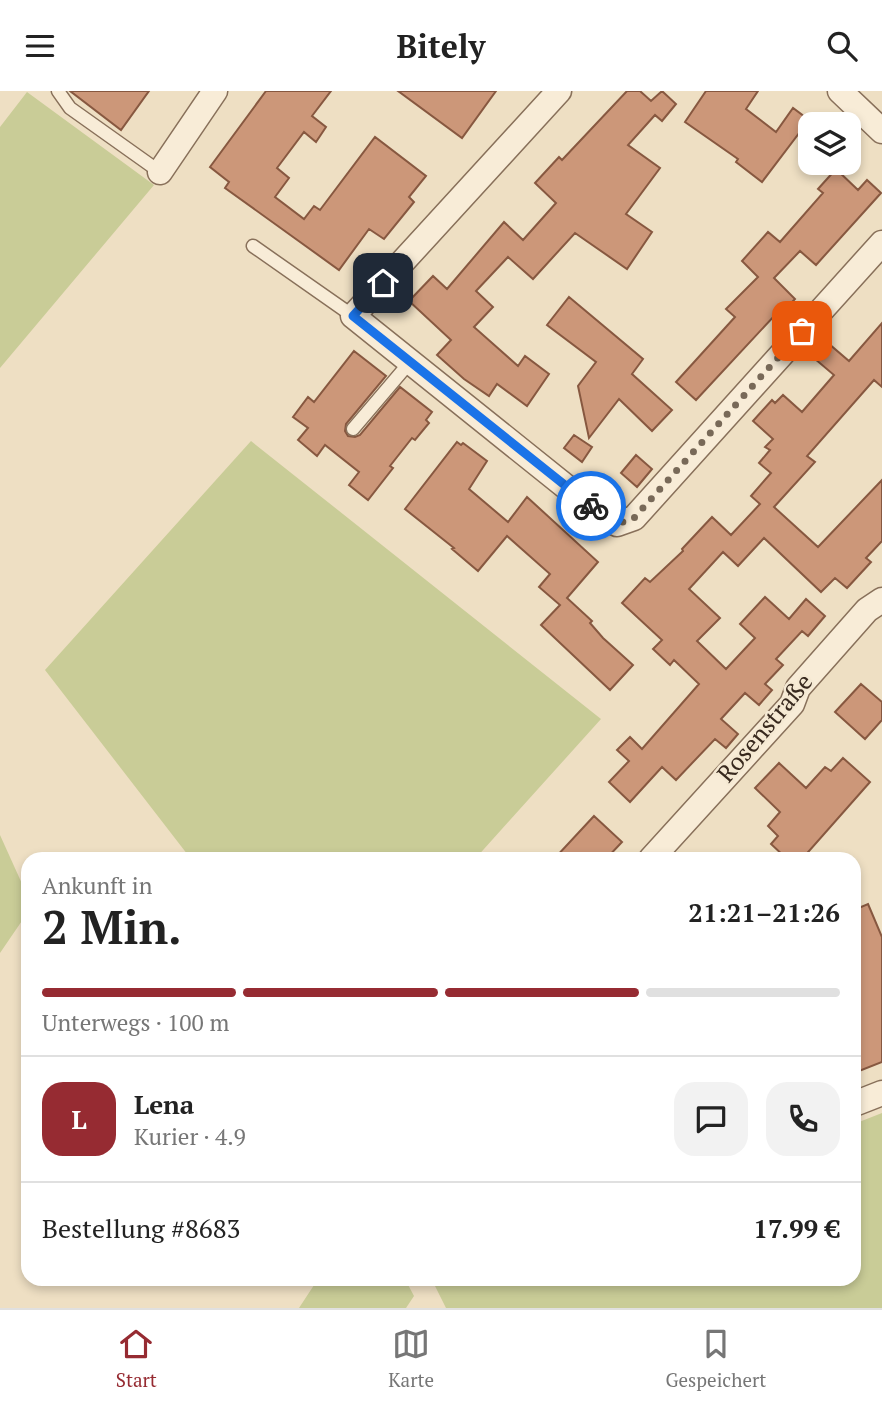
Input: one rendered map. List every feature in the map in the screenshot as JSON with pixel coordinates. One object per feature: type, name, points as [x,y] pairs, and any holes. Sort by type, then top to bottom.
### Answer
[{"type":"street","points":[[160,171],[215,91]]},
{"type":"street","points":[[559,91],[353,316],[617,524],[634,518],[882,243]]},
{"type":"street","points":[[840,91],[882,131]]},
{"type":"street","name":"Rosenstraße","points":[[657,852],[792,704],[798,688],[867,610],[882,600]]},
{"type":"street","points":[[861,1101],[882,1093]]},
{"type":"lane","points":[[58,91],[70,108],[160,171]]},
{"type":"lane","points":[[253,246],[353,316]]},
{"type":"lane","points":[[354,429],[410,362]]},
{"type":"green space","points":[[27,92],[154,185],[0,368],[0,127]]},
{"type":"green space","points":[[251,441],[601,719],[481,852],[186,852],[45,670]]},
{"type":"green space","points":[[0,835],[21,882],[21,922],[0,953]]},
{"type":"green space","points":[[882,1113],[882,1308],[446,1308],[435,1286],[861,1286],[861,1121]]},
{"type":"green space","points":[[313,1286],[409,1286],[414,1296],[406,1308],[299,1308]]},
{"type":"building","points":[[70,91],[149,91],[121,130]]},
{"type":"building","points":[[266,91],[331,91],[312,116],[326,127],[316,142],[304,132],[277,168],[289,178],[275,197],[304,219],[314,206],[320,210],[375,137],[426,176],[409,197],[414,202],[384,239],[369,229],[339,270],[225,188],[229,182],[210,167]]},
{"type":"building","points":[[398,91],[496,91],[462,138]]},
{"type":"building","points":[[627,91],[640,91],[651,101],[662,91],[676,104],[662,121],[655,115],[628,145],[660,168],[626,214],[652,232],[627,269],[575,233],[533,279],[508,257],[476,291],[493,307],[474,327],[518,366],[525,356],[549,374],[527,406],[497,384],[489,396],[464,379],[437,355],[451,340],[409,301],[433,276],[447,289],[504,222],[523,240],[556,203],[535,183],[559,157],[562,160]]},
{"type":"building","points":[[706,91],[758,91],[746,109],[776,132],[793,108],[798,112],[798,135],[762,182],[736,162],[738,159],[685,122]]},
{"type":"building","points":[[831,175],[842,175],[858,190],[867,180],[881,193],[816,265],[800,251],[774,278],[795,299],[779,316],[776,314],[696,400],[676,382],[735,317],[726,309],[758,277],[742,261],[768,232],[780,242],[823,193],[818,189]]},
{"type":"building","points":[[569,297],[643,359],[632,374],[672,410],[652,431],[619,399],[589,438],[578,386],[596,362],[547,325]]},
{"type":"building","points":[[882,323],[882,387],[874,380],[807,456],[815,462],[774,507],[818,547],[882,480],[882,541],[866,558],[871,562],[847,588],[835,578],[821,592],[764,538],[738,566],[723,552],[689,589],[720,618],[697,641],[726,669],[755,638],[740,624],[765,597],[789,619],[806,599],[825,616],[808,636],[802,631],[776,659],[783,665],[765,684],[772,690],[759,705],[745,693],[721,719],[738,734],[726,748],[715,739],[676,780],[662,767],[630,802],[609,782],[629,761],[617,750],[630,737],[642,749],[699,684],[674,660],[670,665],[653,649],[662,640],[622,603],[645,578],[650,582],[683,551],[712,517],[731,535],[760,504],[751,496],[771,473],[759,463],[770,450],[765,447],[773,439],[753,421],[772,400],[775,403],[783,395],[802,412],[834,375],[815,359],[829,344],[849,361]]},
{"type":"building","points":[[354,351],[386,376],[346,424],[345,431],[348,436],[360,435],[400,387],[432,412],[426,420],[429,423],[415,440],[412,438],[368,500],[349,485],[359,472],[325,445],[317,456],[298,440],[308,428],[293,417],[308,397],[314,402]]},
{"type":"building","points":[[574,435],[592,447],[582,462],[564,448]]},
{"type":"building","points":[[457,442],[461,445],[463,443],[487,461],[469,489],[508,522],[527,497],[598,562],[567,598],[592,621],[590,623],[603,638],[633,665],[610,690],[541,625],[560,605],[539,587],[550,574],[507,536],[478,571],[405,509]]},
{"type":"building","points":[[636,455],[652,469],[637,487],[621,473]]},
{"type":"building","points":[[861,684],[882,702],[882,720],[865,739],[835,712]]},
{"type":"building","points":[[843,758],[870,782],[808,852],[780,852],[771,844],[778,836],[768,826],[780,812],[755,788],[779,763],[806,788],[825,767],[831,771]]},
{"type":"building","points":[[594,816],[622,842],[613,852],[561,852]]},
{"type":"building","points":[[868,904],[882,937],[882,1062],[861,1070],[861,907]]},
{"type":"way so far","points":[[591,506],[617,524],[634,518],[802,331]]},
{"type":"route","points":[[383,283],[353,316],[591,506]]}]
